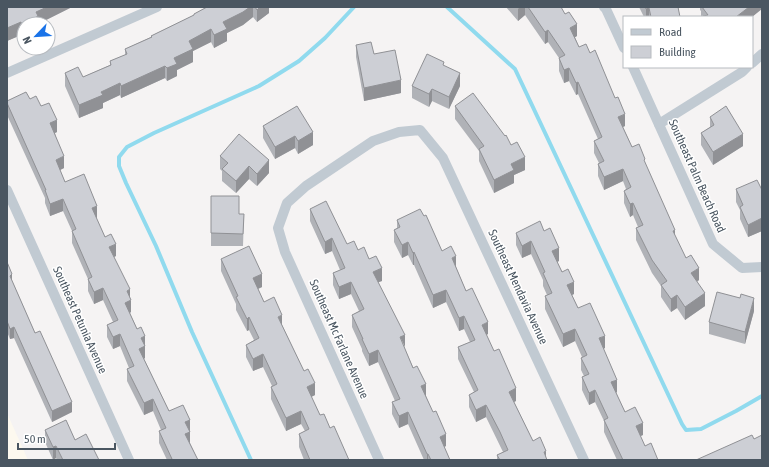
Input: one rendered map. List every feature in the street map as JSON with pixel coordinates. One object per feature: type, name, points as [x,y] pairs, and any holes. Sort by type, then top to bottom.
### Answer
[{"type":"street","points":[[7,73],[157,7]]},
{"type":"street","points":[[604,7],[623,46]]},
{"type":"street","points":[[753,62],[762,54]]},
{"type":"street","name":"Southeast Palm Beach Road","points":[[633,68],[713,244],[742,268],[762,267]]},
{"type":"street","points":[[659,124],[746,68]]},
{"type":"street","name":"Southeast Mc Farlane Avenue","points":[[379,460],[285,252],[278,228],[287,203],[306,186],[374,141],[399,132],[420,130]]},
{"type":"street","name":"Southeast Mendavia Avenue","points":[[420,130],[443,158],[584,460]]},
{"type":"street","name":"Southeast Petunia Avenue","points":[[7,190],[129,460]]},
{"type":"shaded area","points":[[7,413],[28,460],[7,460]]},
{"type":"building","points":[[7,7],[47,7],[36,12],[38,16],[16,16],[16,24],[7,28]]},
{"type":"building","points":[[207,7],[250,7],[223,22],[227,29],[214,35],[211,29],[189,41],[193,49],[174,58],[177,64],[167,68],[165,66],[121,86],[120,83],[101,92],[103,95],[79,105],[65,73],[78,67],[83,77],[111,65],[110,61],[127,54],[125,49],[152,37],[151,36]]},
{"type":"building","points":[[528,7],[561,7],[565,14],[569,12],[577,24],[570,28],[579,47],[586,44],[590,53],[595,50],[615,98],[618,97],[625,114],[618,117],[632,147],[639,144],[645,159],[644,160],[675,230],[673,231],[686,258],[691,255],[699,268],[691,273],[705,293],[685,307],[677,295],[671,299],[661,285],[667,281],[652,260],[636,228],[643,225],[633,203],[630,204],[624,191],[631,187],[623,169],[604,177],[598,164],[604,161],[594,141],[602,137],[578,82],[576,83],[569,68],[564,70],[559,58],[565,55],[548,30],[545,32]]},
{"type":"building","points":[[645,7],[678,7],[680,16],[651,16],[649,8],[646,9]]},
{"type":"building","points":[[702,7],[749,7],[737,16],[703,16],[708,15]]},
{"type":"building","points":[[371,42],[374,54],[395,50],[401,80],[364,88],[356,45]]},
{"type":"building","points":[[427,54],[444,62],[443,65],[460,73],[449,97],[432,89],[429,94],[412,86]]},
{"type":"building","points":[[26,92],[30,99],[36,96],[41,106],[49,103],[57,120],[50,123],[64,156],[56,160],[65,182],[84,174],[97,206],[92,208],[105,237],[111,234],[116,244],[109,247],[130,289],[127,291],[131,300],[125,303],[137,329],[141,327],[145,336],[141,338],[145,346],[139,349],[169,411],[183,405],[190,420],[185,422],[190,432],[185,434],[198,460],[169,460],[172,459],[159,431],[166,428],[153,399],[144,403],[127,369],[134,366],[120,334],[113,337],[107,325],[118,320],[103,288],[94,292],[88,279],[92,277],[72,231],[76,229],[63,199],[50,204],[46,190],[7,103],[7,101]]},
{"type":"building","points":[[473,93],[505,136],[506,135],[511,145],[517,142],[525,157],[511,164],[514,170],[494,180],[479,149],[484,146],[455,106]]},
{"type":"building","points":[[297,106],[313,132],[298,141],[295,136],[275,147],[263,126]]},
{"type":"building","points":[[726,106],[743,134],[713,152],[701,133],[714,125],[710,117]]},
{"type":"building","points":[[239,134],[269,160],[257,174],[249,166],[236,181],[222,169],[228,163],[220,156]]},
{"type":"building","points":[[757,180],[762,190],[762,218],[748,225],[740,207],[743,205],[736,189]]},
{"type":"building","points":[[211,196],[239,196],[239,214],[244,214],[243,234],[211,233]]},
{"type":"building","points":[[326,201],[347,244],[354,241],[358,250],[364,247],[369,259],[376,256],[382,268],[373,272],[405,335],[400,337],[413,368],[417,366],[426,384],[421,386],[433,412],[436,411],[446,434],[440,437],[450,460],[431,460],[408,412],[399,416],[392,402],[400,399],[378,350],[369,354],[352,315],[364,309],[351,282],[339,287],[333,273],[345,268],[332,238],[325,242],[310,209]]},
{"type":"building","points":[[420,209],[424,216],[426,215],[442,251],[451,246],[456,256],[452,258],[466,291],[472,288],[488,322],[482,325],[494,351],[499,349],[516,388],[509,392],[533,441],[540,437],[546,451],[544,452],[547,460],[500,460],[497,455],[508,450],[486,405],[476,410],[469,395],[478,390],[458,347],[475,340],[464,316],[459,318],[446,290],[433,295],[408,242],[402,245],[394,230],[400,227],[397,220]]},
{"type":"building","points":[[540,221],[544,231],[550,228],[559,248],[552,251],[562,272],[568,269],[574,282],[567,285],[578,308],[590,303],[605,336],[599,338],[617,380],[611,382],[625,412],[635,407],[643,423],[636,426],[645,446],[651,443],[658,460],[623,460],[604,420],[608,418],[595,390],[589,393],[582,377],[589,374],[581,358],[587,355],[575,329],[563,334],[545,296],[552,293],[543,273],[545,272],[531,241],[522,246],[516,233]]},
{"type":"building","points":[[249,246],[262,274],[253,278],[264,302],[274,297],[282,315],[278,317],[304,371],[308,369],[315,383],[307,387],[320,415],[324,414],[330,428],[334,426],[349,460],[310,460],[299,434],[309,429],[301,411],[286,418],[271,387],[277,384],[263,354],[253,359],[246,345],[259,338],[249,317],[247,319],[236,297],[238,296],[221,259]]},
{"type":"building","points":[[7,262],[12,274],[10,276],[35,333],[40,331],[72,402],[52,411],[14,327],[10,329],[7,321]]},
{"type":"building","points":[[717,292],[740,298],[741,294],[754,298],[745,332],[709,322]]},
{"type":"building","points":[[66,420],[75,440],[86,434],[99,460],[63,460],[56,446],[53,447],[45,430]]},
{"type":"building","points":[[752,435],[754,439],[762,435],[762,460],[696,460]]},
{"type":"waterway","points":[[251,460],[192,332],[156,246],[126,183],[119,166],[119,157],[127,147],[154,133],[259,86],[299,61],[325,38],[354,7]]},
{"type":"waterway","points":[[447,7],[515,69],[686,430],[701,429],[762,396]]}]
